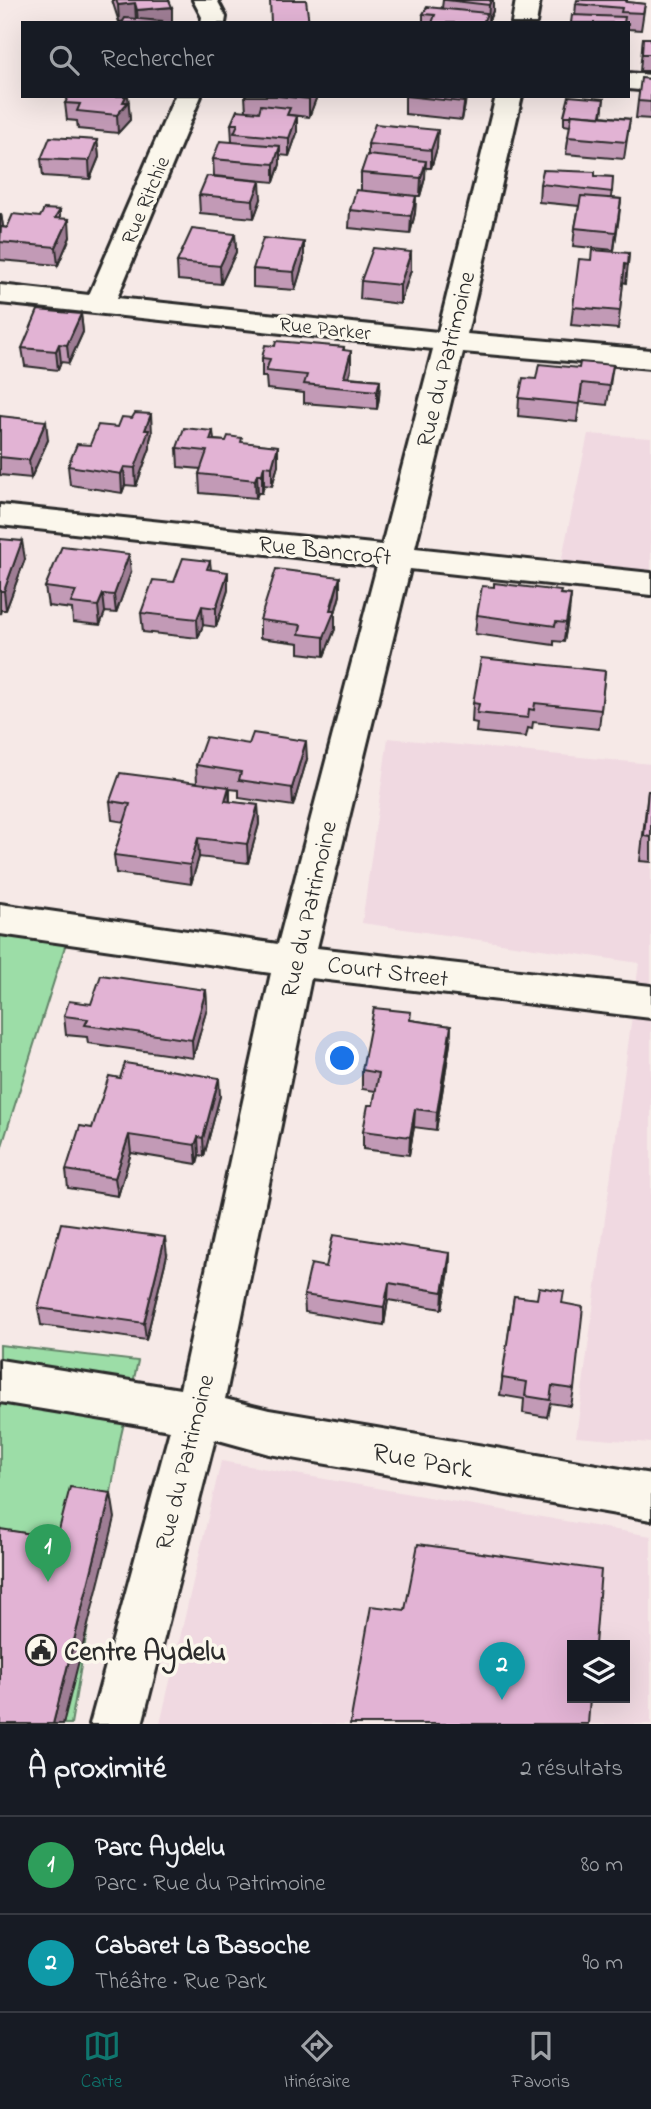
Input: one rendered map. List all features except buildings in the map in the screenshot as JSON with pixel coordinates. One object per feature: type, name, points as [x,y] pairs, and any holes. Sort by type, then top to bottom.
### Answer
[{"type":"street","points":[[205,0],[213,21]]},
{"type":"street","points":[[524,21],[528,0]]},
{"type":"street","points":[[630,81],[651,83]]},
{"type":"street","name":"Rue Ritchie","points":[[100,304],[187,98]]},
{"type":"street","name":"Rue du Patrimoine","points":[[117,1724],[198,1413],[295,961],[509,98]]},
{"type":"street","name":"Rue Parker","points":[[0,294],[450,342],[651,359]]},
{"type":"street","name":"Rue Bancroft","points":[[0,515],[651,584]]},
{"type":"street","name":"Court Street","points":[[0,919],[295,961],[651,1002]]},
{"type":"street","name":"Rue Park","points":[[0,1381],[198,1413],[269,1432],[651,1497]]},
{"type":"shaded area","points":[[588,434],[651,438],[651,574],[560,567]]},
{"type":"shaded area","points":[[388,738],[651,764],[651,1443],[576,1437],[639,963],[362,923]]},
{"type":"shaded area","points":[[221,1461],[651,1536],[651,1724],[160,1724]]},
{"type":"green space","points":[[0,934],[66,943],[0,1152]]},
{"type":"green space","points":[[0,1345],[138,1361],[120,1440],[71,1724],[0,1724]]},
{"type":"place","name":"Parc Aydelu","points":[[48,1582]]},
{"type":"place","name":"Centre Aydelu","points":[[41,1650]]},
{"type":"place","name":"Cabaret La Basoche","points":[[502,1700]]}]
